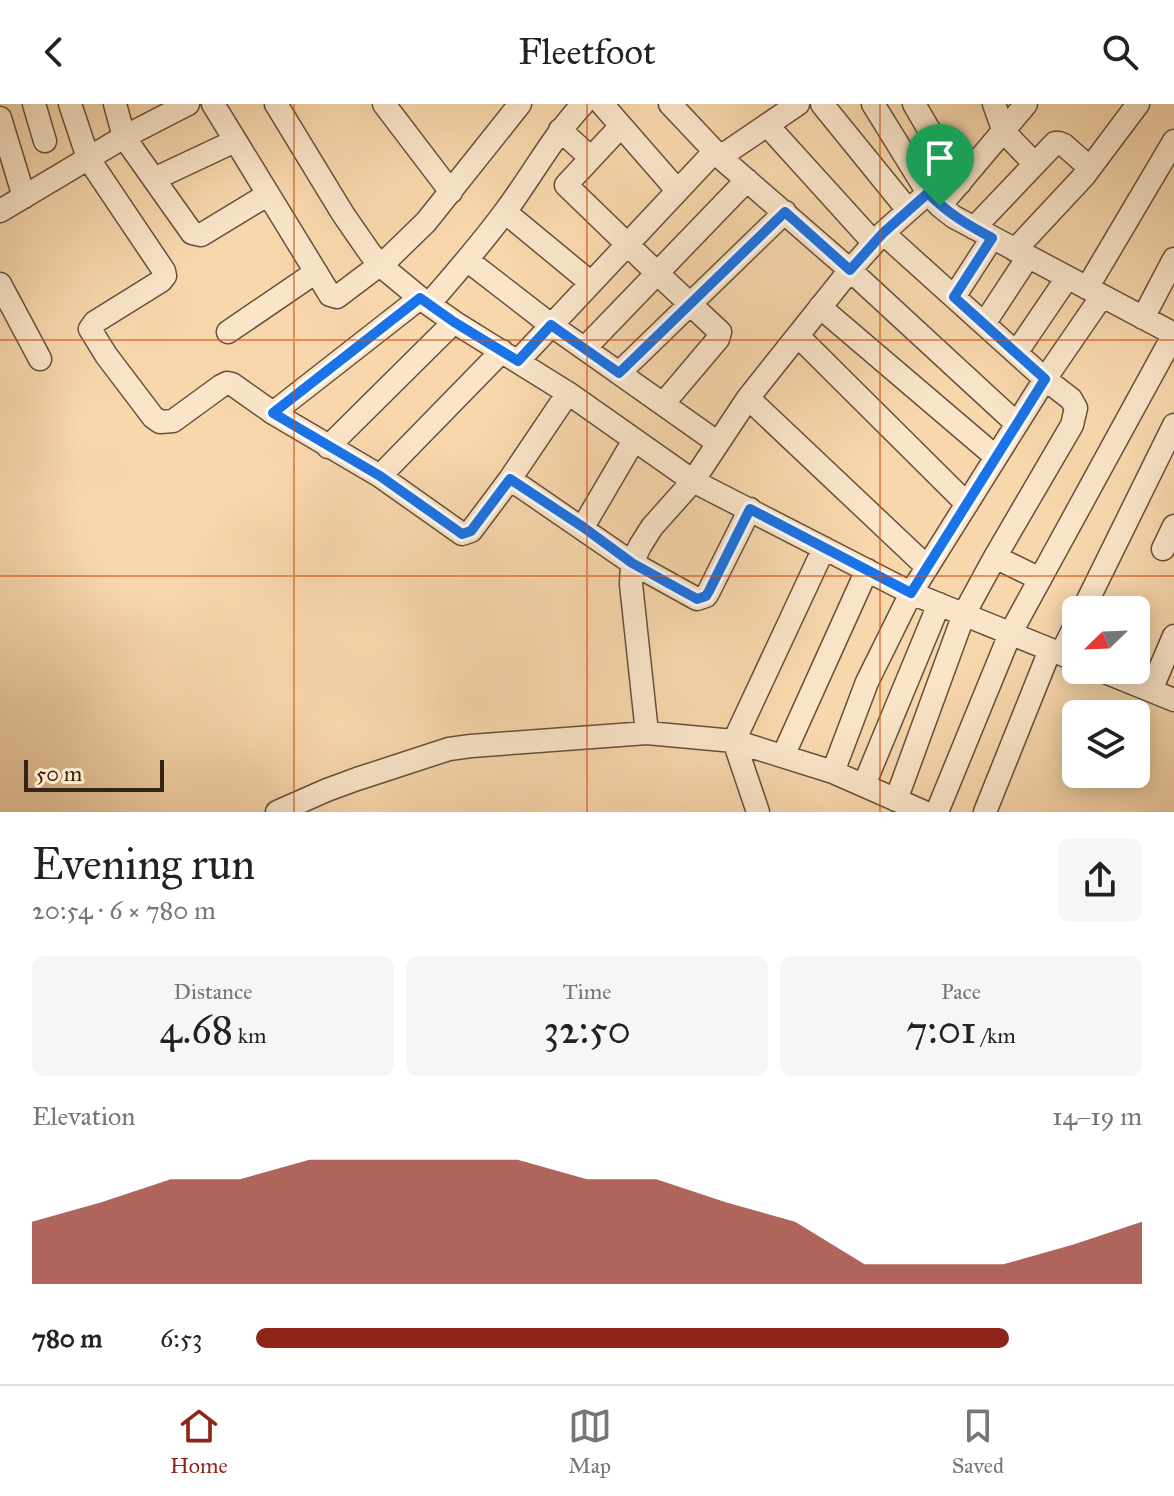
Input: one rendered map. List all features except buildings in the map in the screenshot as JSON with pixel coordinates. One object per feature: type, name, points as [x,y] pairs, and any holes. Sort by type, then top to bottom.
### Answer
[{"type":"street","points":[[34,104],[45,141]]},
{"type":"street","points":[[70,104],[88,158],[163,268],[165,276],[161,281],[90,329],[106,355],[160,422],[173,421],[221,386],[230,383],[273,413],[380,476],[465,534],[471,531],[510,479],[568,393]]},
{"type":"street","points":[[115,104],[124,137],[192,233],[206,232],[267,195]]},
{"type":"street","points":[[213,104],[330,295],[337,297],[380,265],[426,222],[520,104]]},
{"type":"street","points":[[276,104],[357,235],[380,265],[424,301],[568,393],[693,481],[911,593],[1062,655],[985,812]]},
{"type":"street","points":[[384,104],[451,192]]},
{"type":"street","points":[[273,413],[424,301],[467,260],[505,212],[560,130],[583,104]]},
{"type":"street","points":[[602,104],[677,190]]},
{"type":"street","points":[[671,104],[718,154],[1017,424]]},
{"type":"street","points":[[380,476],[510,356],[551,325],[677,190],[718,154],[798,104]]},
{"type":"street","points":[[822,104],[908,210]]},
{"type":"street","points":[[873,104],[934,200],[954,217],[1174,334],[1010,634],[937,812]]},
{"type":"street","points":[[914,104],[960,183]]},
{"type":"street","points":[[994,104],[1004,132],[1035,164]]},
{"type":"street","points":[[647,733],[631,584],[632,563],[640,546],[652,527],[693,481],[748,398],[850,270],[908,210],[934,200],[960,183],[1026,104]]},
{"type":"street","points":[[984,324],[1022,254],[1138,104]]},
{"type":"street","points":[[0,211],[175,107]]},
{"type":"street","points":[[0,118],[24,197]]},
{"type":"street","points":[[767,125],[879,238],[954,297],[1071,399],[1076,408],[1072,425],[964,614],[896,800]]},
{"type":"street","points":[[566,185],[621,126]]},
{"type":"street","points":[[560,130],[591,158]]},
{"type":"street","points":[[154,179],[235,141]]},
{"type":"street","points":[[833,772],[867,682],[911,593],[1045,379],[1085,287],[1174,141]]},
{"type":"street","points":[[954,297],[983,233],[1050,148],[1059,143],[1090,168]]},
{"type":"street","points":[[539,162],[719,329],[718,339],[663,404]]},
{"type":"street","points":[[585,348],[747,180]]},
{"type":"street","points":[[505,212],[591,283]]},
{"type":"street","points":[[619,373],[785,212]]},
{"type":"street","points":[[1143,318],[1174,259]]},
{"type":"street","points":[[467,260],[551,325],[718,443]]},
{"type":"street","points":[[228,332],[316,272]]},
{"type":"street","points":[[0,284],[40,359]]},
{"type":"street","points":[[1016,353],[1085,287]]},
{"type":"street","points":[[820,307],[996,457]]},
{"type":"street","points":[[328,447],[454,322]]},
{"type":"street","points":[[798,336],[967,504]]},
{"type":"street","points":[[748,398],[927,567]]},
{"type":"street","points":[[1090,596],[1174,425]]},
{"type":"street","points":[[583,527],[634,440]]},
{"type":"street","points":[[510,479],[632,563],[697,599],[706,596],[750,509]]},
{"type":"street","points":[[1163,549],[1174,526]]},
{"type":"street","points":[[758,812],[734,741],[824,548]]},
{"type":"street","points":[[995,557],[1040,579]]},
{"type":"street","points":[[783,756],[867,570]]},
{"type":"street","points":[[864,785],[939,604]]},
{"type":"street","points":[[1151,690],[1174,636]]},
{"type":"street","points":[[1136,684],[1174,700]]},
{"type":"street","points":[[277,812],[327,790],[449,749],[647,733],[734,741],[833,772],[924,812]]},
{"type":"route","points":[[928,193],[940,206],[992,238],[954,297],[1045,379],[911,593],[750,509],[709,591],[706,596],[697,599],[632,563],[510,479],[471,531],[462,534],[380,476],[273,413],[420,298],[518,361],[551,325],[619,373],[785,212],[850,270],[883,233],[928,193]]}]
